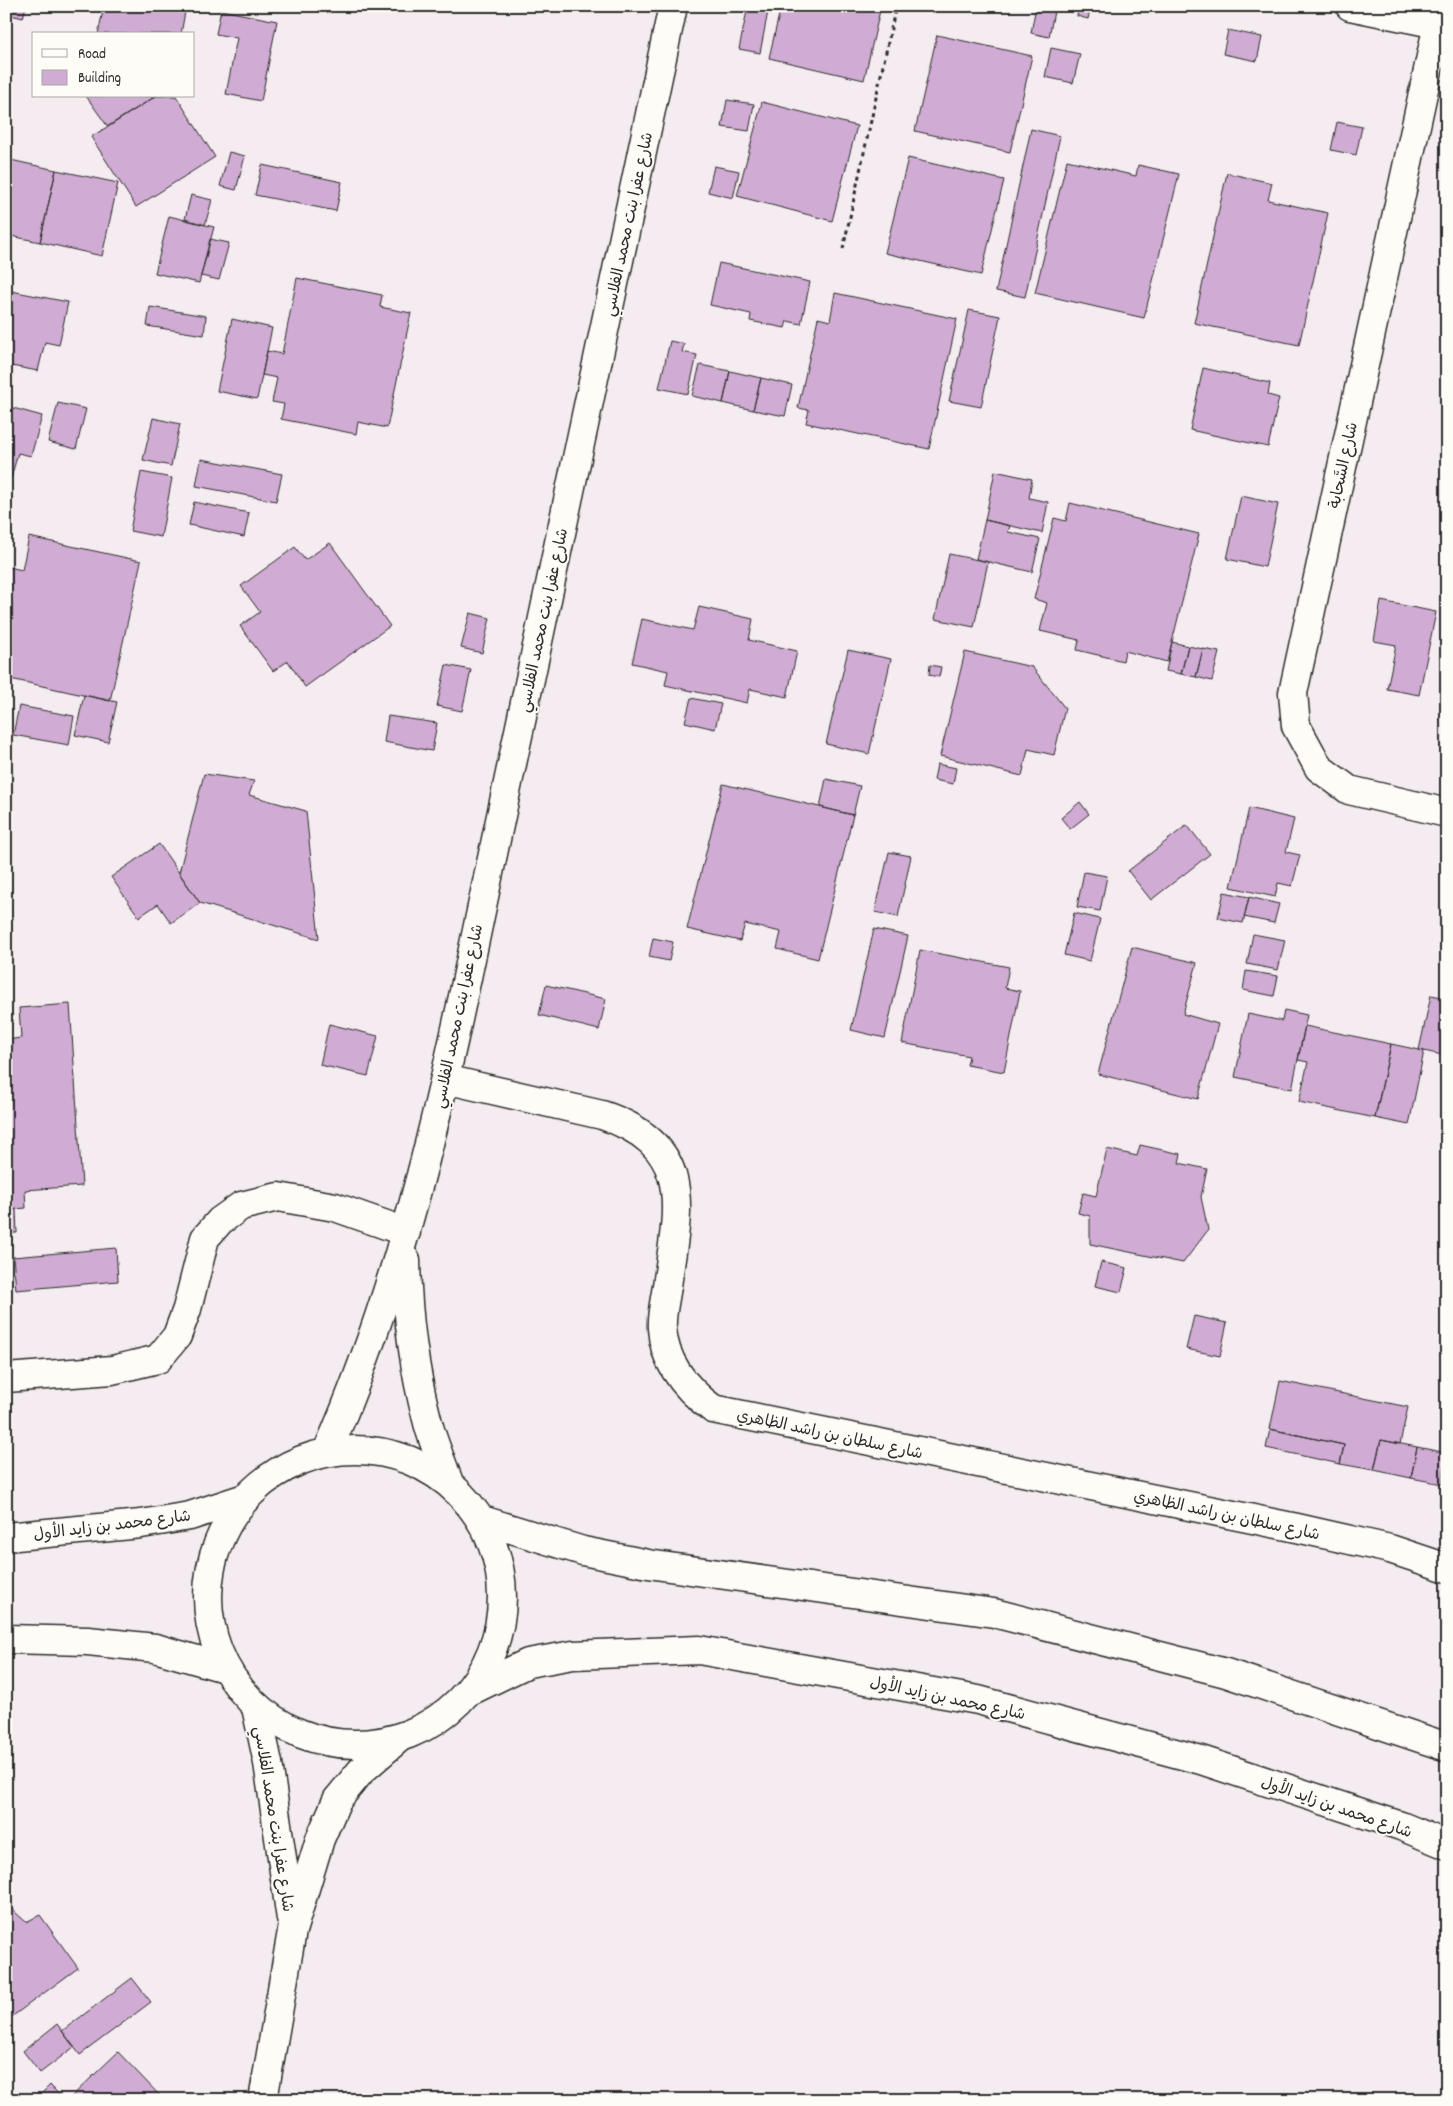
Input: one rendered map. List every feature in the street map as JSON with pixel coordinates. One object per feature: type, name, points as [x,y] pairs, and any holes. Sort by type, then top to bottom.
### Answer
[{"type":"street","name":"شارع عفرا بنت محمد الفلاسي","points":[[327,1452],[372,1343],[406,1232],[445,1079],[673,6]]},
{"type":"street","points":[[1350,6],[1442,25]]},
{"type":"street","name":"شارع السَّحابة","points":[[1442,25],[1293,693],[1296,726],[1319,768],[1349,790],[1447,813]]},
{"type":"street","name":"شارع سلطان بن راشد الظاهري","points":[[445,1079],[602,1115],[627,1123],[643,1133],[659,1150],[670,1167],[677,1197],[677,1217],[662,1327],[666,1352],[677,1374],[693,1394],[713,1409],[1307,1530],[1390,1549],[1447,1568]]},
{"type":"street","points":[[6,1378],[112,1370],[158,1358],[177,1336],[187,1309],[205,1238],[220,1221],[241,1206],[278,1197],[335,1207],[406,1232]]},
{"type":"street","name":"شارع عفرا بنت محمد الفلاسي","points":[[406,1232],[407,1296],[413,1359],[427,1421],[448,1480]]},
{"type":"street","points":[[370,1449],[411,1459],[448,1480],[482,1520],[499,1562],[503,1608],[492,1652],[468,1692],[437,1720],[399,1738],[349,1745],[299,1734],[256,1708],[224,1668],[209,1625],[208,1579],[220,1536],[245,1498],[283,1468],[327,1452],[370,1449]]},
{"type":"street","name":"شارع محمد بن زايد الأول","points":[[6,1537],[140,1524],[190,1516],[245,1498]]},
{"type":"street","points":[[482,1520],[583,1551],[648,1564],[994,1613],[1226,1673],[1447,1747]]},
{"type":"street","points":[[6,1640],[88,1641],[155,1648],[224,1668]]},
{"type":"street","name":"شارع محمد بن زايد الأول","points":[[468,1692],[528,1664],[573,1655],[699,1650],[978,1700],[1201,1760],[1401,1826],[1447,1845]]},
{"type":"street","name":"شارع عفرا بنت محمد الفلاسي","points":[[256,1708],[268,1763],[292,1931]]},
{"type":"street","name":"شارع عفرا بنت محمد الفلاسي","points":[[263,2100],[292,1931],[309,1872],[337,1800],[361,1771],[399,1738]]},
{"type":"path","points":[[843,249],[896,6]]},
{"type":"building","points":[[6,6],[26,6],[23,18],[6,14]]},
{"type":"building","points":[[104,6],[156,6],[185,12],[181,32],[98,32]]},
{"type":"building","points":[[748,6],[769,6],[760,53],[739,49]]},
{"type":"building","points":[[781,6],[881,6],[864,80],[769,58]]},
{"type":"building","points":[[1036,6],[1055,6],[1049,37],[1031,33]]},
{"type":"building","points":[[1079,6],[1091,6],[1088,19],[1077,16]]},
{"type":"building","points":[[221,10],[277,21],[261,101],[226,94],[237,38],[216,34]]},
{"type":"building","points":[[1228,30],[1262,37],[1257,61],[1223,54]]},
{"type":"building","points":[[937,35],[1032,56],[1010,152],[915,131]]},
{"type":"building","points":[[1051,48],[1080,54],[1073,83],[1045,77]]},
{"type":"building","points":[[87,98],[153,98],[108,127]]},
{"type":"building","points":[[153,98],[177,98],[215,157],[136,207],[91,137]]},
{"type":"building","points":[[727,100],[754,104],[749,131],[722,127]]},
{"type":"building","points":[[762,102],[857,126],[832,221],[737,196]]},
{"type":"building","points":[[1337,122],[1362,127],[1356,155],[1331,150]]},
{"type":"building","points":[[1031,129],[1060,136],[1025,297],[996,291]]},
{"type":"building","points":[[229,152],[245,156],[236,190],[220,186]]},
{"type":"building","points":[[908,158],[1004,180],[981,275],[885,253]]},
{"type":"building","points":[[6,159],[56,170],[40,242],[6,235]]},
{"type":"building","points":[[1067,160],[1136,176],[1138,165],[1179,174],[1144,318],[1035,293]]},
{"type":"building","points":[[262,165],[342,182],[336,211],[255,195]]},
{"type":"building","points":[[714,166],[739,171],[733,198],[708,192]]},
{"type":"building","points":[[56,170],[118,183],[102,256],[40,242]]},
{"type":"building","points":[[1227,173],[1272,183],[1268,200],[1328,213],[1299,345],[1194,323]]},
{"type":"building","points":[[191,195],[212,200],[205,225],[185,219]]},
{"type":"building","points":[[169,216],[214,227],[199,283],[155,273]]},
{"type":"building","points":[[210,239],[229,243],[219,280],[201,276]]},
{"type":"building","points":[[719,263],[810,282],[801,324],[787,321],[785,328],[750,321],[751,314],[710,305]]},
{"type":"building","points":[[297,278],[382,295],[380,307],[411,313],[387,428],[358,422],[356,434],[281,419],[284,404],[272,402],[277,378],[262,375],[267,351],[282,354]]},
{"type":"building","points":[[6,290],[68,302],[59,345],[45,342],[38,371],[6,365]]},
{"type":"building","points":[[835,293],[957,319],[929,449],[806,423],[809,410],[798,408],[818,318],[830,321]]},
{"type":"building","points":[[150,307],[206,316],[204,335],[147,326]]},
{"type":"building","points":[[969,310],[1000,316],[981,407],[949,401]]},
{"type":"building","points":[[232,319],[272,328],[257,399],[217,391]]},
{"type":"building","points":[[670,341],[684,344],[682,352],[697,355],[688,394],[659,388]]},
{"type":"building","points":[[700,365],[730,371],[723,403],[692,396]]},
{"type":"building","points":[[1203,368],[1270,383],[1268,395],[1279,398],[1268,447],[1190,430]]},
{"type":"building","points":[[730,371],[761,378],[753,410],[723,403]]},
{"type":"building","points":[[761,378],[792,385],[785,416],[753,410]]},
{"type":"building","points":[[58,403],[86,409],[76,449],[48,442]]},
{"type":"building","points":[[6,406],[42,416],[31,456],[18,453],[11,478],[6,477]]},
{"type":"building","points":[[153,418],[180,424],[171,466],[143,460]]},
{"type":"building","points":[[201,459],[282,474],[276,501],[196,486]]},
{"type":"building","points":[[995,471],[1032,479],[1029,498],[1048,502],[1042,533],[985,520]]},
{"type":"building","points":[[141,472],[172,478],[161,537],[130,531]]},
{"type":"building","points":[[1241,496],[1278,504],[1265,567],[1227,559]]},
{"type":"building","points":[[194,502],[249,513],[244,537],[189,525]]},
{"type":"building","points":[[1070,503],[1199,534],[1167,662],[1125,651],[1123,661],[1077,650],[1079,640],[1040,631],[1047,603],[1034,599],[1054,518],[1066,521]]},
{"type":"building","points":[[985,520],[1010,526],[1008,532],[1040,539],[1032,572],[976,559]]},
{"type":"building","points":[[29,537],[141,561],[110,701],[6,678],[6,578],[9,567],[22,570]]},
{"type":"building","points":[[330,543],[390,626],[305,687],[288,661],[273,671],[240,626],[260,612],[241,586],[295,547],[305,560]]},
{"type":"building","points":[[949,554],[988,562],[974,627],[935,619]]},
{"type":"building","points":[[1381,601],[1436,612],[1419,695],[1387,689],[1396,645],[1374,641]]},
{"type":"building","points":[[699,607],[753,619],[749,640],[797,651],[787,697],[750,689],[747,703],[665,685],[668,671],[632,663],[642,619],[693,630]]},
{"type":"building","points":[[470,613],[490,618],[482,653],[461,648]]},
{"type":"building","points":[[1172,642],[1188,646],[1181,674],[1166,671]]},
{"type":"building","points":[[1188,646],[1203,649],[1196,677],[1181,674]]},
{"type":"building","points":[[1203,649],[1219,652],[1212,681],[1196,677]]},
{"type":"building","points":[[848,650],[891,659],[869,754],[826,744]]},
{"type":"building","points":[[965,652],[1032,667],[1065,708],[1054,755],[1028,749],[1022,776],[940,756]]},
{"type":"building","points":[[446,665],[471,670],[462,711],[437,706]]},
{"type":"building","points":[[930,665],[941,667],[939,677],[929,675]]},
{"type":"building","points":[[84,695],[117,702],[108,742],[75,735]]},
{"type":"building","points":[[691,698],[721,704],[715,729],[685,722]]},
{"type":"building","points":[[19,706],[74,716],[69,745],[13,735]]},
{"type":"building","points":[[388,716],[437,723],[432,751],[384,742]]},
{"type":"building","points":[[937,764],[956,768],[953,784],[934,780]]},
{"type":"building","points":[[204,774],[254,781],[249,795],[306,811],[319,939],[200,903],[179,873]]},
{"type":"building","points":[[826,779],[860,786],[853,815],[820,807]]},
{"type":"building","points":[[723,784],[853,815],[818,959],[777,949],[781,932],[745,924],[740,941],[687,929]]},
{"type":"building","points":[[1080,802],[1089,814],[1070,829],[1061,818]]},
{"type":"building","points":[[1249,808],[1294,819],[1286,852],[1300,855],[1292,886],[1278,883],[1275,897],[1231,887]]},
{"type":"building","points":[[1187,825],[1210,854],[1151,900],[1128,871]]},
{"type":"building","points":[[159,844],[200,903],[171,923],[158,904],[139,917],[111,877]]},
{"type":"building","points":[[889,852],[911,856],[898,917],[875,912]]},
{"type":"building","points":[[1084,872],[1107,876],[1100,911],[1077,907]]},
{"type":"building","points":[[1224,892],[1249,897],[1243,923],[1218,918]]},
{"type":"building","points":[[1249,897],[1279,904],[1274,923],[1244,917]]},
{"type":"building","points":[[1074,913],[1100,919],[1090,961],[1064,955]]},
{"type":"building","points":[[874,929],[908,936],[885,1038],[851,1030]]},
{"type":"building","points":[[1253,934],[1285,940],[1278,970],[1247,964]]},
{"type":"building","points":[[653,938],[673,942],[669,961],[649,957]]},
{"type":"building","points":[[1132,947],[1197,963],[1183,1014],[1218,1024],[1198,1099],[1098,1074]]},
{"type":"building","points":[[920,950],[1009,967],[1005,988],[1020,991],[1004,1072],[967,1065],[969,1056],[902,1043]]},
{"type":"building","points":[[1246,971],[1278,976],[1274,996],[1243,990]]},
{"type":"building","points":[[546,985],[606,999],[599,1030],[539,1015]]},
{"type":"building","points":[[1431,995],[1447,998],[1447,1056],[1419,1050]]},
{"type":"building","points":[[70,1004],[82,1186],[25,1190],[26,1208],[6,1210],[6,1040],[21,1038],[19,1008]]},
{"type":"building","points":[[1284,1010],[1307,1015],[1292,1089],[1235,1077],[1248,1014],[1282,1021]]},
{"type":"building","points":[[329,1024],[378,1036],[368,1076],[320,1065]]},
{"type":"building","points":[[1305,1026],[1391,1044],[1375,1118],[1299,1102],[1308,1062],[1298,1060]]},
{"type":"building","points":[[1391,1044],[1424,1051],[1409,1125],[1375,1118]]},
{"type":"building","points":[[1140,1145],[1181,1154],[1179,1163],[1207,1169],[1201,1197],[1208,1230],[1183,1263],[1090,1244],[1090,1216],[1078,1213],[1083,1193],[1096,1196],[1107,1149],[1137,1156]]},
{"type":"building","points":[[16,1209],[17,1233],[6,1233],[6,1210]]},
{"type":"building","points":[[116,1248],[118,1281],[16,1290],[13,1257]]},
{"type":"building","points":[[1101,1262],[1127,1268],[1121,1292],[1095,1286]]},
{"type":"building","points":[[1194,1316],[1227,1323],[1220,1356],[1186,1349]]},
{"type":"building","points":[[1280,1381],[1408,1407],[1400,1444],[1381,1440],[1374,1470],[1340,1464],[1344,1445],[1270,1429]]},
{"type":"building","points":[[1270,1429],[1344,1445],[1340,1464],[1266,1448]]},
{"type":"building","points":[[1381,1440],[1417,1447],[1411,1478],[1374,1470]]},
{"type":"building","points":[[1417,1447],[1447,1453],[1442,1484],[1411,1478]]},
{"type":"building","points":[[6,1904],[26,1922],[40,1915],[78,1968],[6,2021]]},
{"type":"building","points":[[132,1978],[151,2002],[80,2055],[62,2031]]},
{"type":"building","points":[[57,2024],[74,2047],[40,2073],[23,2051]]},
{"type":"building","points":[[118,2052],[164,2100],[68,2100]]},
{"type":"building","points":[[50,2085],[64,2100],[35,2100]]}]
